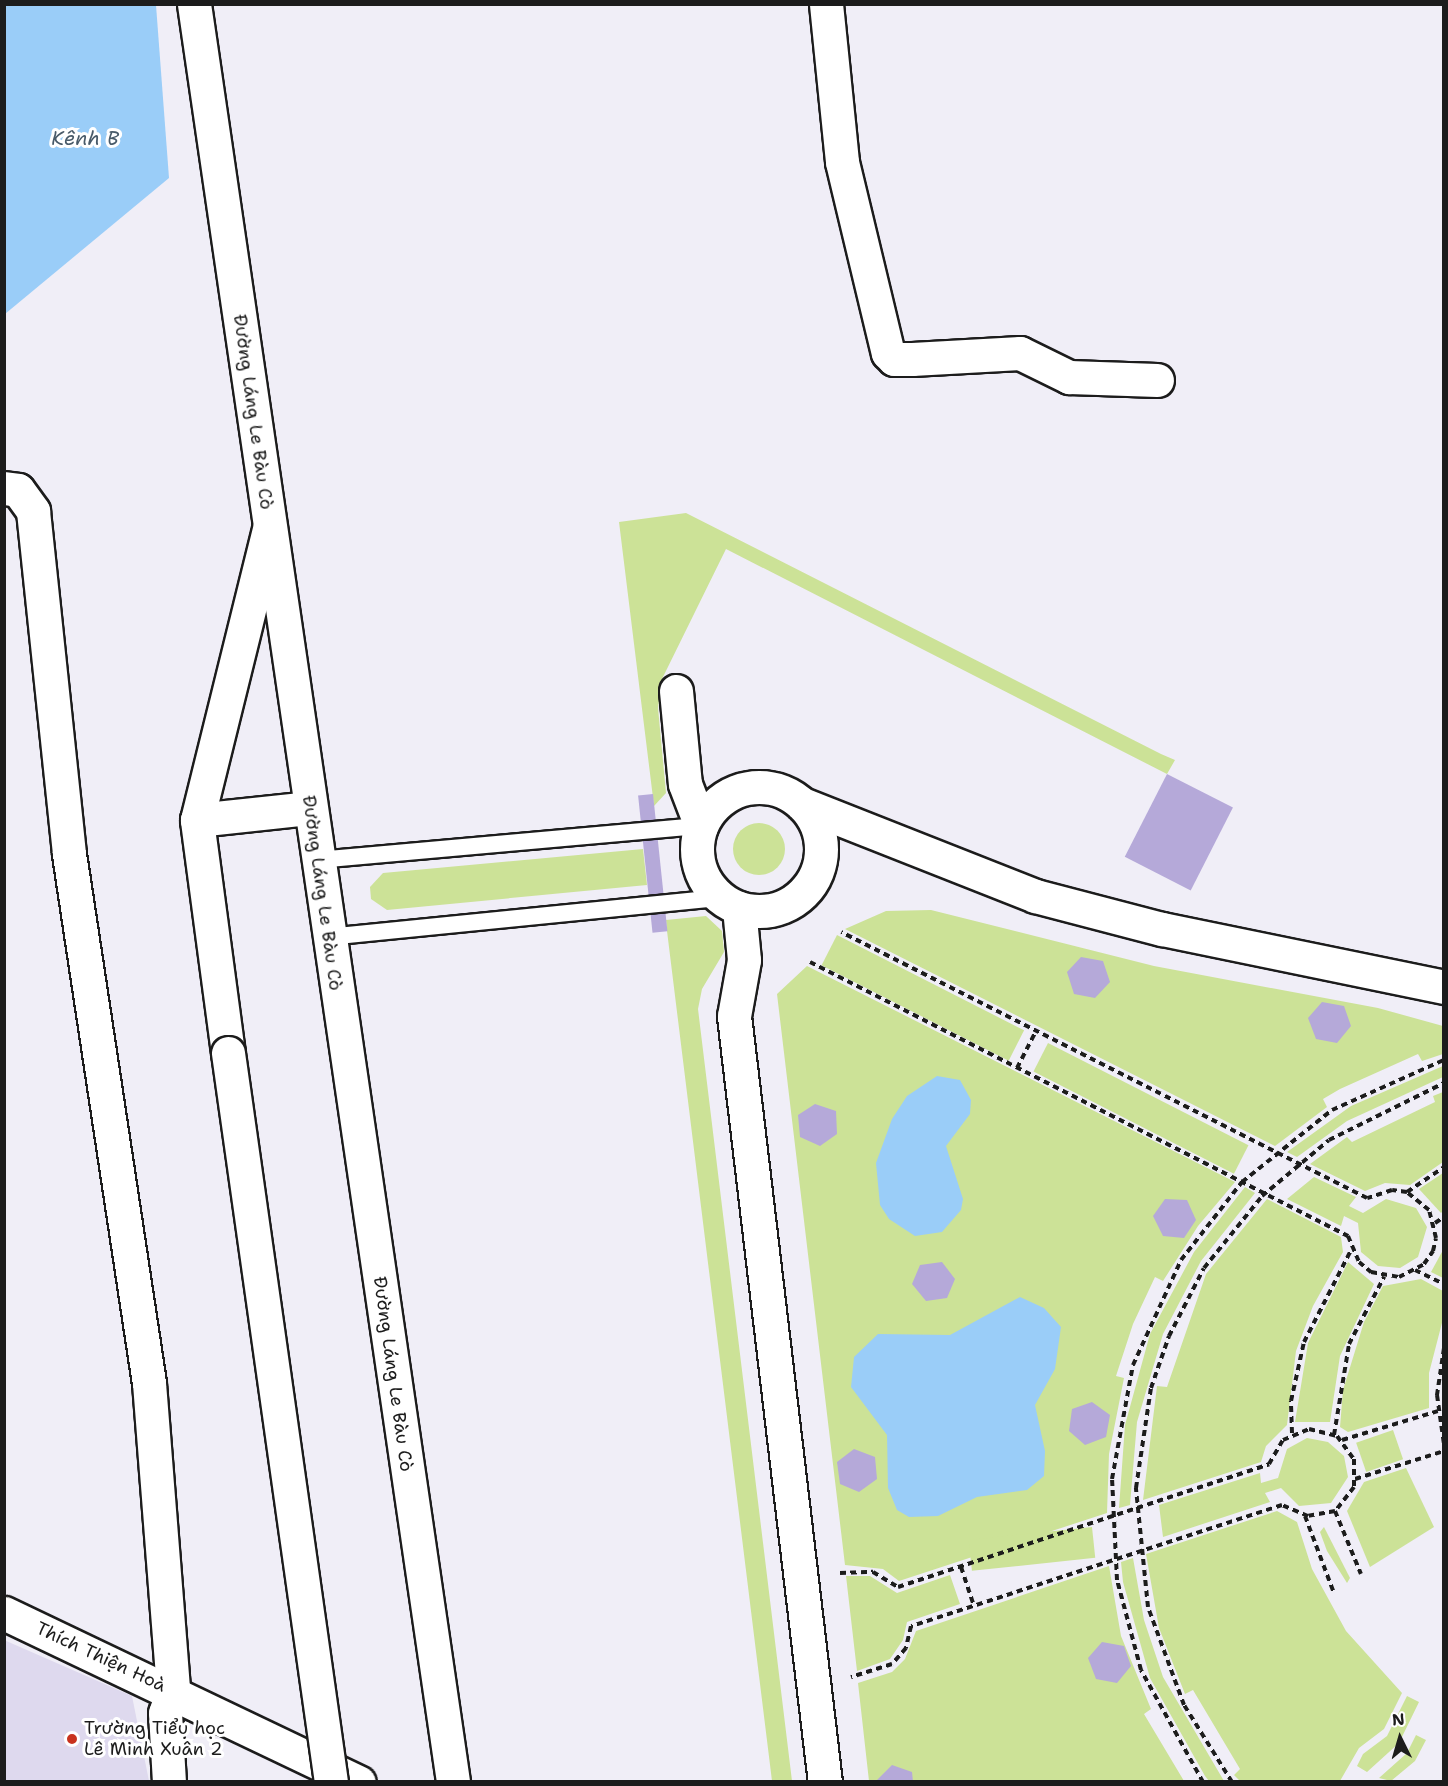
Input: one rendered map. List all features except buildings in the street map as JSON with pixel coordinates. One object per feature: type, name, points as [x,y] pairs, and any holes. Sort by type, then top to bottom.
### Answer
[{"type":"street","name":"Đường Láng Le Bàu Cò","points":[[194,4],[328,937],[453,1782]]},
{"type":"street","points":[[826,4],[842,162],[888,353],[894,359],[912,359],[1006,351],[1069,377],[1157,380]]},
{"type":"street","points":[[4,488],[18,490],[33,511],[41,562],[69,854],[149,1383],[185,1696],[165,1713],[169,1782]]},
{"type":"street","points":[[269,528],[197,820],[331,1782]]},
{"type":"street","points":[[676,692],[685,784],[701,826],[699,866],[730,903],[744,960],[734,1016],[825,1782]]},
{"type":"street","points":[[701,826],[719,803],[745,789],[766,788],[1035,896],[1443,987]]},
{"type":"street","points":[[730,903],[776,909],[807,889],[817,873],[820,845],[813,819],[802,804]]},
{"type":"street","points":[[197,820],[310,808]]},
{"type":"street","name":"Thích Thiện Hoà","points":[[4,1613],[185,1696],[359,1782]]},
{"type":"lane","points":[[317,860],[701,826]]},
{"type":"lane","points":[[328,937],[730,903]]},
{"type":"path","points":[[810,962],[1348,1236],[1351,1250],[1365,1267],[1384,1277],[1415,1270],[1432,1251],[1436,1232],[1430,1210],[1407,1192],[1392,1190],[1367,1198],[841,932]]},
{"type":"path","points":[[1017,1068],[1036,1031]]},
{"type":"path","points":[[1203,1782],[1141,1670],[1114,1560],[1112,1516],[1116,1443],[1141,1342],[1181,1260],[1242,1182],[1276,1152],[1348,1100],[1443,1060]]},
{"type":"path","points":[[1232,1782],[1197,1730],[1162,1656],[1139,1551],[1137,1508],[1145,1411],[1169,1336],[1204,1268],[1264,1193],[1298,1164],[1359,1122],[1443,1083]]},
{"type":"path","points":[[1407,1192],[1443,1167]]},
{"type":"path","points":[[1435,1223],[1443,1217]]},
{"type":"path","points":[[1436,1232],[1443,1236]]},
{"type":"path","points":[[840,1573],[873,1572],[898,1587],[1269,1464],[1292,1433],[1291,1401],[1304,1342],[1351,1250]]},
{"type":"path","points":[[1415,1270],[1443,1284]]},
{"type":"path","points":[[1334,1435],[1349,1344],[1384,1277]]},
{"type":"path","points":[[1443,1348],[1438,1411],[1443,1443]]},
{"type":"path","points":[[1341,1440],[1438,1411]]},
{"type":"path","points":[[851,1677],[892,1664],[906,1648],[911,1626],[1282,1505],[1305,1516],[1335,1511],[1355,1479],[1354,1459],[1341,1440],[1334,1435],[1309,1429],[1292,1433]]},
{"type":"path","points":[[1355,1479],[1443,1451]]},
{"type":"path","points":[[1335,1511],[1361,1574]]},
{"type":"path","points":[[1305,1516],[1334,1593]]},
{"type":"path","points":[[961,1566],[974,1606]]},
{"type":"shaded area","name":"Trường Tiểu học Lê Minh Xuân 2","points":[[4,1640],[132,1696],[149,1781],[5,1781]]},
{"type":"green space","points":[[686,513],[1175,760],[1167,774],[726,549],[662,679],[658,708],[666,793],[654,806],[619,522]]},
{"type":"green space","points":[[759,823],[769,825],[777,831],[783,839],[785,849],[783,859],[777,867],[769,873],[759,875],[749,873],[741,867],[735,859],[733,849],[735,839],[741,831],[749,825]]},
{"type":"green space","points":[[643,849],[647,885],[387,910],[371,899],[370,887],[383,873]]},
{"type":"green space","points":[[931,910],[1154,966],[1378,1008],[1443,1026],[1443,1054],[1422,1061],[1418,1054],[1340,1089],[1323,1099],[1327,1107],[1275,1146],[845,929],[886,911]]},
{"type":"green space","points":[[706,916],[722,931],[724,952],[702,989],[698,1009],[792,1781],[772,1781],[667,931],[666,920]]},
{"type":"green space","points":[[837,935],[1024,1030],[1009,1061],[822,965]]},
{"type":"green space","points":[[807,966],[1235,1182],[1198,1226],[1163,1281],[1155,1277],[1133,1324],[1116,1376],[1124,1378],[1109,1454],[1107,1513],[899,1581],[883,1569],[845,1565],[777,994]]},
{"type":"green space","points":[[1048,1043],[1248,1145],[1234,1174],[1033,1072]]},
{"type":"green space","points":[[1443,1066],[1443,1077],[1347,1121],[1297,1157],[1287,1152],[1351,1106]]},
{"type":"green space","points":[[1443,1092],[1443,1162],[1410,1185],[1385,1183],[1365,1191],[1310,1164],[1347,1137],[1352,1142],[1435,1102],[1433,1096]]},
{"type":"green space","points":[[1443,1173],[1443,1211],[1441,1213],[1419,1189]]},
{"type":"green space","points":[[1314,1177],[1356,1197],[1349,1206],[1363,1213],[1386,1199],[1416,1208],[1427,1227],[1418,1257],[1400,1268],[1378,1266],[1361,1252],[1358,1223],[1344,1216],[1341,1226],[1287,1199]]},
{"type":"green space","points":[[1245,1187],[1255,1193],[1201,1261],[1163,1334],[1137,1422],[1130,1505],[1119,1508],[1125,1425],[1150,1334],[1194,1252]]},
{"type":"green space","points":[[1267,1199],[1341,1237],[1343,1252],[1313,1306],[1296,1351],[1287,1425],[1266,1446],[1261,1462],[1143,1500],[1157,1386],[1167,1387],[1206,1274]]},
{"type":"green space","points":[[1443,1250],[1443,1278],[1431,1272]]},
{"type":"green space","points":[[1348,1262],[1374,1284],[1340,1356],[1330,1422],[1295,1422],[1308,1343]]},
{"type":"green space","points":[[1421,1279],[1443,1291],[1443,1319],[1429,1373],[1429,1408],[1348,1432],[1340,1427],[1343,1390],[1364,1322],[1383,1286]]},
{"type":"green space","points":[[1393,1430],[1403,1459],[1366,1472],[1356,1443]]},
{"type":"green space","points":[[1307,1438],[1328,1442],[1344,1456],[1348,1477],[1331,1503],[1299,1506],[1281,1488],[1265,1493],[1270,1502],[1163,1537],[1159,1505],[1260,1473],[1261,1483],[1278,1478],[1287,1449]]},
{"type":"green space","points":[[1406,1468],[1434,1527],[1370,1567],[1347,1511],[1364,1482]]},
{"type":"green space","points":[[1277,1511],[1297,1522],[1312,1569],[1346,1631],[1402,1693],[1384,1729],[1359,1748],[1340,1781],[1240,1781],[1234,1775],[1240,1769],[1193,1690],[1185,1694],[1159,1628],[1146,1554]]},
{"type":"green space","points":[[1092,1527],[1095,1558],[972,1571],[969,1540]]},
{"type":"green space","points":[[1324,1527],[1350,1578],[1347,1583],[1327,1551],[1320,1532]]},
{"type":"green space","points":[[1133,1558],[1144,1620],[1163,1677],[1224,1781],[1209,1781],[1205,1776],[1150,1678],[1123,1582],[1121,1562]]},
{"type":"green space","points":[[1109,1566],[1121,1636],[1151,1709],[1144,1714],[1184,1781],[869,1781],[858,1683],[892,1672],[905,1659],[916,1631]]},
{"type":"green space","points":[[950,1575],[960,1604],[907,1622],[903,1640],[890,1659],[857,1671],[846,1576],[870,1576],[897,1593]]},
{"type":"green space","points":[[1407,1696],[1419,1702],[1399,1743],[1367,1772],[1357,1766],[1363,1754],[1387,1736]]},
{"type":"green space","points":[[1416,1735],[1426,1740],[1415,1761],[1391,1781],[1379,1778],[1407,1753]]},
{"type":"water","name":"Kênh B","points":[[5,4],[156,5],[169,178],[5,314]]},
{"type":"water","points":[[937,1076],[960,1080],[971,1100],[970,1114],[946,1146],[963,1199],[961,1210],[942,1232],[915,1236],[889,1219],[880,1205],[876,1163],[892,1119],[907,1096]]},
{"type":"water","points":[[1020,1297],[1044,1308],[1061,1327],[1055,1369],[1035,1405],[1045,1451],[1044,1476],[1027,1490],[977,1497],[938,1516],[909,1517],[897,1510],[888,1488],[887,1435],[851,1387],[854,1357],[878,1334],[950,1335]]},
{"type":"place","name":"Trường Tiểu học Lê Minh Xuân 2","points":[[72,1739]]}]
